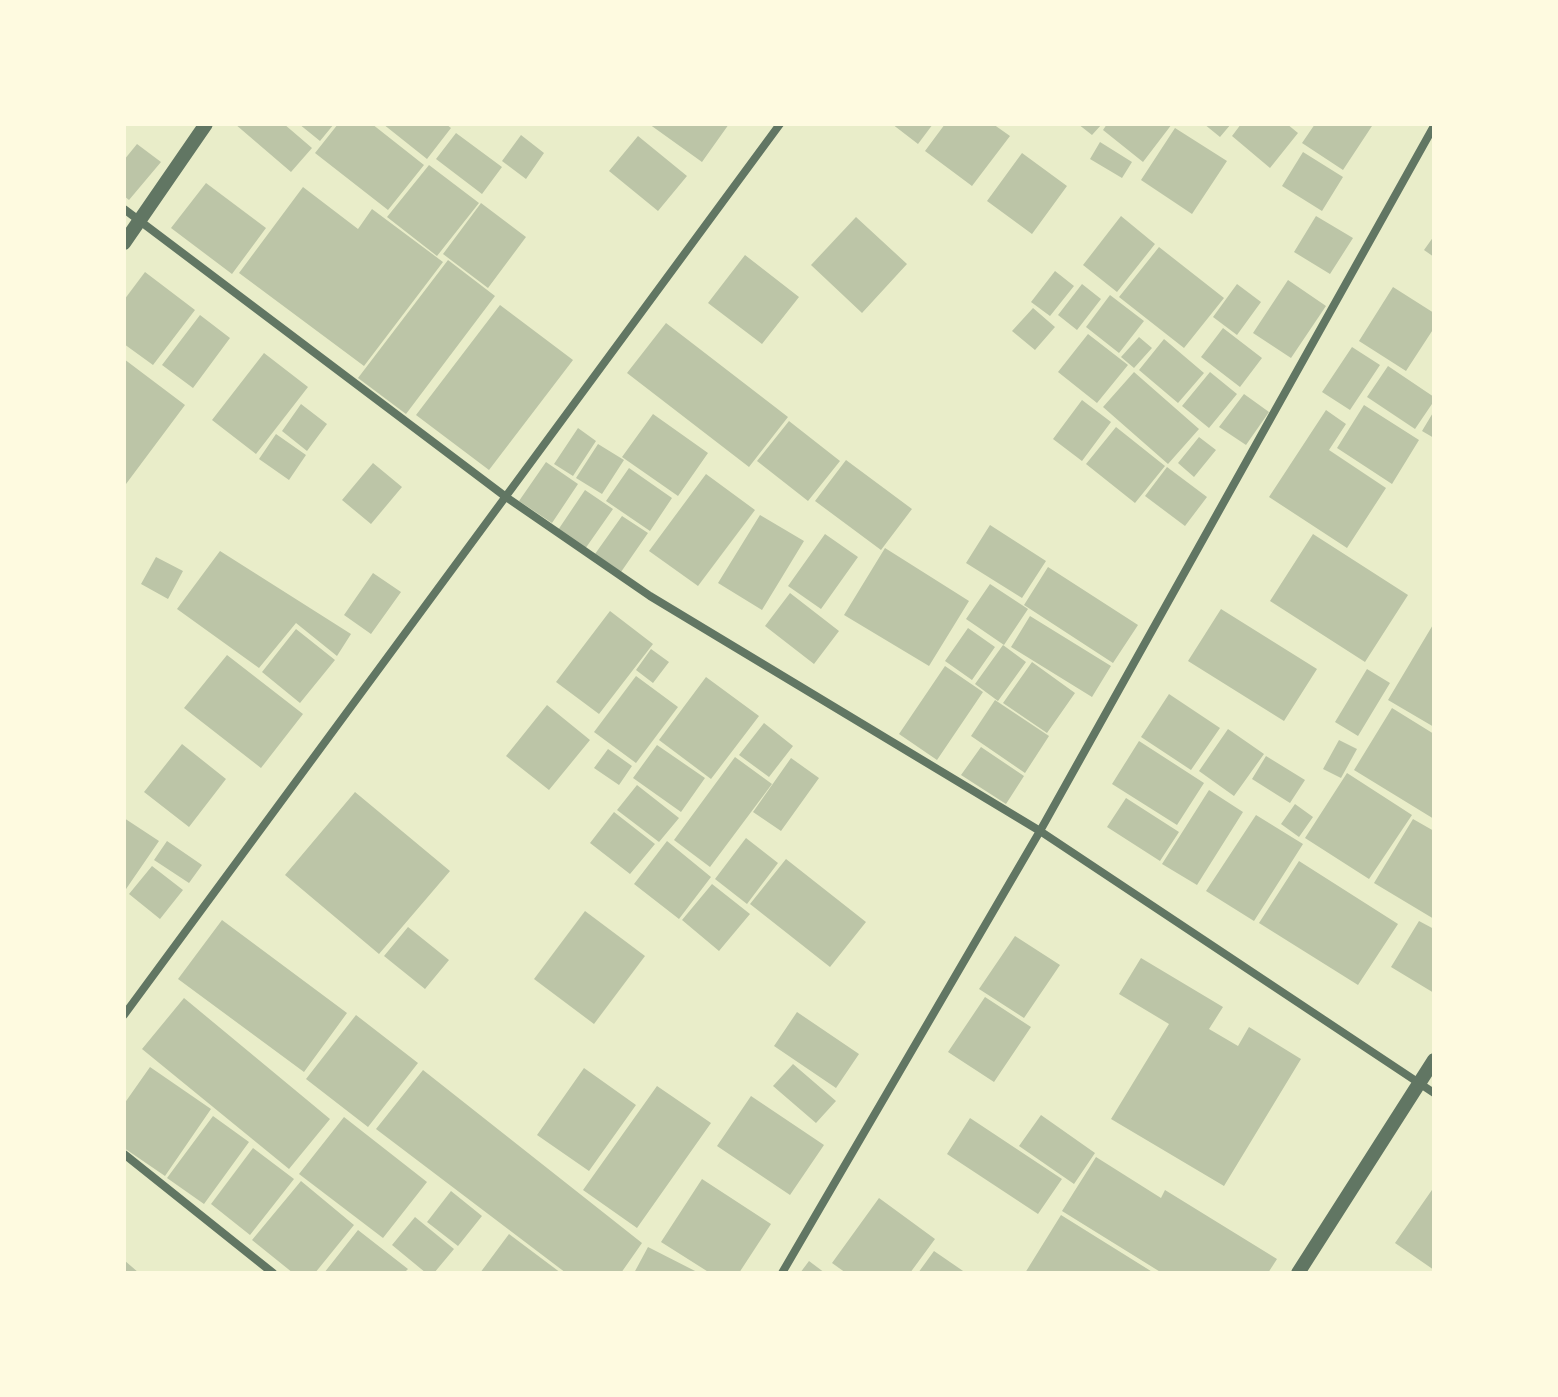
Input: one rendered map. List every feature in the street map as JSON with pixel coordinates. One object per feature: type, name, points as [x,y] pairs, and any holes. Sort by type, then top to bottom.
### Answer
[{"type":"street","points":[[124,243],[206,124]]},
{"type":"street","points":[[124,1015],[780,124]]},
{"type":"street","points":[[782,1273],[1040,831],[1434,126]]},
{"type":"street","points":[[124,209],[506,497],[650,596],[1040,831],[1434,1093]]},
{"type":"street","points":[[1298,1273],[1434,1060]]},
{"type":"street","points":[[124,1154],[273,1273]]},
{"type":"building","points":[[235,124],[284,124],[312,148],[291,172]]},
{"type":"building","points":[[299,124],[334,124],[320,141]]},
{"type":"building","points":[[338,124],[372,124],[424,165],[388,210],[315,153]]},
{"type":"building","points":[[383,124],[446,124],[451,128],[427,159]]},
{"type":"building","points":[[649,124],[729,124],[702,162]]},
{"type":"building","points":[[892,124],[933,124],[918,144]]},
{"type":"building","points":[[945,124],[993,124],[1010,136],[972,186],[925,151]]},
{"type":"building","points":[[1078,124],[1102,124],[1092,135]]},
{"type":"building","points":[[1107,124],[1172,124],[1143,162],[1103,130]]},
{"type":"building","points":[[1204,124],[1231,124],[1220,137]]},
{"type":"building","points":[[1241,124],[1287,124],[1298,133],[1270,168],[1232,136]]},
{"type":"building","points":[[1315,124],[1372,126],[1343,170],[1302,143]]},
{"type":"building","points":[[1175,128],[1227,161],[1192,214],[1141,180]]},
{"type":"building","points":[[456,133],[502,167],[482,194],[436,159]]},
{"type":"building","points":[[521,135],[544,153],[526,179],[502,161]]},
{"type":"building","points":[[638,136],[687,176],[658,211],[609,171]]},
{"type":"building","points":[[1100,142],[1132,162],[1122,178],[1090,159]]},
{"type":"building","points":[[137,144],[161,162],[129,200],[124,196],[124,160]]},
{"type":"building","points":[[1303,152],[1343,177],[1322,211],[1282,186]]},
{"type":"building","points":[[1022,153],[1067,186],[1032,234],[987,201]]},
{"type":"building","points":[[429,165],[479,203],[437,256],[387,217]]},
{"type":"building","points":[[206,183],[266,228],[232,274],[171,228]]},
{"type":"building","points":[[303,187],[358,229],[372,209],[443,262],[364,366],[239,273]]},
{"type":"building","points":[[481,203],[526,237],[488,288],[443,254]]},
{"type":"building","points":[[1121,216],[1155,244],[1117,292],[1083,265]]},
{"type":"building","points":[[1316,216],[1353,238],[1330,274],[1294,252]]},
{"type":"building","points":[[856,217],[907,264],[862,313],[811,265]]},
{"type":"building","points":[[1434,236],[1434,257],[1424,250]]},
{"type":"building","points":[[1159,247],[1224,298],[1184,348],[1119,297]]},
{"type":"building","points":[[745,255],[799,297],[762,344],[708,303]]},
{"type":"building","points":[[448,260],[495,296],[406,414],[358,378]]},
{"type":"building","points":[[1055,271],[1074,286],[1050,316],[1031,302]]},
{"type":"building","points":[[145,272],[195,310],[153,365],[124,344],[124,300]]},
{"type":"building","points":[[1288,280],[1326,306],[1291,358],[1253,333]]},
{"type":"building","points":[[1082,284],[1101,299],[1077,330],[1058,315]]},
{"type":"building","points":[[1237,284],[1261,302],[1237,335],[1213,317]]},
{"type":"building","points":[[1393,287],[1434,313],[1434,328],[1406,371],[1359,341]]},
{"type":"building","points":[[1110,295],[1144,321],[1119,353],[1086,327]]},
{"type":"building","points":[[500,305],[573,360],[489,470],[416,415]]},
{"type":"building","points":[[1033,308],[1055,327],[1035,350],[1012,331]]},
{"type":"building","points":[[200,315],[230,338],[193,388],[162,365]]},
{"type":"building","points":[[666,323],[788,417],[749,467],[627,373]]},
{"type":"building","points":[[1223,328],[1262,358],[1240,387],[1201,357]]},
{"type":"building","points":[[1088,334],[1128,365],[1097,403],[1058,372]]},
{"type":"building","points":[[1139,337],[1152,348],[1134,368],[1121,357]]},
{"type":"building","points":[[1164,339],[1204,373],[1178,403],[1139,370]]},
{"type":"building","points":[[1352,347],[1380,365],[1350,410],[1322,392]]},
{"type":"building","points":[[264,353],[308,387],[256,454],[212,420]]},
{"type":"building","points":[[124,359],[185,405],[126,484],[124,482]]},
{"type":"building","points":[[1388,366],[1434,397],[1415,429],[1367,397]]},
{"type":"building","points":[[1134,372],[1199,429],[1168,464],[1103,407]]},
{"type":"building","points":[[1210,372],[1237,394],[1209,428],[1182,406]]},
{"type":"building","points":[[1244,394],[1269,412],[1246,445],[1219,427]]},
{"type":"building","points":[[1082,400],[1111,422],[1082,461],[1053,439]]},
{"type":"building","points":[[301,404],[327,424],[307,451],[282,431]]},
{"type":"building","points":[[1364,405],[1419,440],[1392,484],[1337,448]]},
{"type":"building","points":[[1326,410],[1346,424],[1329,450],[1386,488],[1347,548],[1269,497]]},
{"type":"building","points":[[1434,411],[1434,438],[1422,431]]},
{"type":"building","points":[[653,414],[708,453],[678,496],[622,457]]},
{"type":"building","points":[[789,421],[840,461],[808,501],[757,461]]},
{"type":"building","points":[[1116,427],[1165,466],[1135,503],[1086,464]]},
{"type":"building","points":[[578,428],[596,441],[573,476],[554,464]]},
{"type":"building","points":[[276,434],[306,455],[289,480],[259,459]]},
{"type":"building","points":[[1199,437],[1216,450],[1194,477],[1178,463]]},
{"type":"building","points":[[598,444],[624,460],[602,494],[576,478]]},
{"type":"building","points":[[846,460],[912,509],[881,550],[815,501]]},
{"type":"building","points":[[546,462],[578,484],[552,523],[519,501]]},
{"type":"building","points":[[373,463],[402,487],[371,524],[342,500]]},
{"type":"building","points":[[1167,467],[1207,497],[1185,526],[1145,496]]},
{"type":"building","points":[[629,468],[672,498],[650,531],[606,501]]},
{"type":"building","points":[[706,474],[755,510],[698,586],[649,551]]},
{"type":"building","points":[[585,490],[613,509],[585,549],[558,530]]},
{"type":"building","points":[[760,515],[804,541],[762,610],[718,583]]},
{"type":"building","points":[[622,516],[648,533],[621,572],[595,554]]},
{"type":"building","points":[[990,525],[1046,561],[1022,598],[966,563]]},
{"type":"building","points":[[825,534],[858,557],[821,609],[788,586]]},
{"type":"building","points":[[1313,534],[1408,595],[1365,662],[1270,601]]},
{"type":"building","points":[[885,548],[969,601],[929,666],[844,615]]},
{"type":"building","points":[[220,551],[351,634],[337,656],[296,623],[259,668],[177,609]]},
{"type":"building","points":[[156,557],[183,571],[168,599],[141,584]]},
{"type":"building","points":[[1048,567],[1138,625],[1113,663],[1024,605]]},
{"type":"building","points":[[373,573],[401,592],[371,634],[344,615]]},
{"type":"building","points":[[990,584],[1028,609],[1004,645],[966,619]]},
{"type":"building","points":[[790,593],[839,631],[814,664],[765,626]]},
{"type":"building","points":[[1221,609],[1317,669],[1284,721],[1188,661]]},
{"type":"building","points":[[610,611],[653,644],[599,714],[556,682]]},
{"type":"building","points":[[1030,616],[1111,666],[1092,697],[1011,647]]},
{"type":"building","points":[[1434,623],[1434,727],[1388,700]]},
{"type":"building","points":[[968,628],[995,647],[972,680],[945,661]]},
{"type":"building","points":[[296,629],[335,660],[300,703],[262,672]]},
{"type":"building","points":[[1003,645],[1026,662],[998,701],[975,684]]},
{"type":"building","points":[[651,649],[669,662],[653,683],[636,670]]},
{"type":"building","points":[[227,655],[303,714],[261,768],[184,708]]},
{"type":"building","points":[[1032,662],[1075,693],[1047,733],[1003,703]]},
{"type":"building","points":[[945,666],[983,692],[937,760],[899,734]]},
{"type":"building","points":[[1367,669],[1390,683],[1358,736],[1335,722]]},
{"type":"building","points":[[636,676],[678,707],[636,763],[594,732]]},
{"type":"building","points":[[706,677],[759,716],[711,779],[659,740]]},
{"type":"building","points":[[1169,694],[1220,728],[1191,770],[1141,737]]},
{"type":"building","points":[[995,700],[1049,736],[1025,773],[971,736]]},
{"type":"building","points":[[547,705],[590,740],[549,790],[506,756]]},
{"type":"building","points":[[1392,708],[1434,734],[1434,819],[1354,770]]},
{"type":"building","points":[[764,723],[793,746],[769,777],[739,755]]},
{"type":"building","points":[[1228,729],[1264,754],[1234,796],[1199,771]]},
{"type":"building","points":[[1339,740],[1357,749],[1341,778],[1323,769]]},
{"type":"building","points":[[1139,741],[1204,783],[1177,825],[1112,784]]},
{"type":"building","points":[[182,744],[226,779],[189,827],[144,792]]},
{"type":"building","points":[[657,745],[705,778],[681,812],[633,778]]},
{"type":"building","points":[[981,747],[1024,776],[1006,804],[961,775]]},
{"type":"building","points":[[608,749],[632,766],[619,785],[594,768]]},
{"type":"building","points":[[1266,756],[1305,780],[1290,803],[1252,779]]},
{"type":"building","points":[[735,757],[772,784],[710,867],[674,840]]},
{"type":"building","points":[[791,758],[819,778],[781,831],[753,812]]},
{"type":"building","points":[[1347,773],[1412,815],[1369,879],[1305,838]]},
{"type":"building","points":[[637,785],[679,818],[659,842],[617,810]]},
{"type":"building","points":[[1209,790],[1243,812],[1197,885],[1162,864]]},
{"type":"building","points":[[355,792],[450,871],[379,954],[285,875]]},
{"type":"building","points":[[1126,798],[1179,832],[1160,861],[1107,827]]},
{"type":"building","points":[[1295,804],[1313,817],[1299,837],[1281,824]]},
{"type":"building","points":[[614,812],[655,844],[630,874],[590,843]]},
{"type":"building","points":[[1256,815],[1303,844],[1254,921],[1206,891]]},
{"type":"building","points":[[124,818],[159,841],[124,892]]},
{"type":"building","points":[[1413,819],[1434,831],[1434,919],[1374,883]]},
{"type":"building","points":[[746,838],[778,863],[747,904],[715,879]]},
{"type":"building","points":[[167,841],[202,865],[189,883],[154,860]]},
{"type":"building","points":[[667,841],[711,877],[679,919],[634,884]]},
{"type":"building","points":[[786,859],[866,922],[830,967],[750,904]]},
{"type":"building","points":[[1299,861],[1398,924],[1358,985],[1259,923]]},
{"type":"building","points":[[152,866],[183,890],[160,919],[129,894]]},
{"type":"building","points":[[712,884],[750,914],[719,951],[682,920]]},
{"type":"building","points":[[585,911],[645,956],[594,1024],[534,979]]},
{"type":"building","points":[[222,920],[347,1013],[304,1072],[178,979]]},
{"type":"building","points":[[1419,921],[1434,929],[1434,993],[1391,967]]},
{"type":"building","points":[[408,927],[449,960],[425,989],[384,956]]},
{"type":"building","points":[[1015,936],[1060,965],[1024,1018],[979,989]]},
{"type":"building","points":[[1141,958],[1223,1007],[1209,1029],[1238,1046],[1249,1027],[1301,1059],[1224,1186],[1111,1119],[1169,1024],[1119,994]]},
{"type":"building","points":[[985,997],[1031,1027],[994,1082],[948,1052]]},
{"type":"building","points":[[184,998],[330,1119],[289,1169],[142,1049]]},
{"type":"building","points":[[797,1012],[859,1054],[836,1088],[774,1046]]},
{"type":"building","points":[[356,1015],[418,1063],[368,1127],[306,1079]]},
{"type":"building","points":[[793,1064],[836,1101],[816,1123],[773,1086]]},
{"type":"building","points":[[150,1067],[211,1109],[165,1176],[124,1148],[124,1104]]},
{"type":"building","points":[[584,1068],[636,1105],[589,1171],[537,1135]]},
{"type":"building","points":[[423,1070],[642,1243],[621,1273],[566,1273],[376,1129]]},
{"type":"building","points":[[657,1086],[711,1123],[637,1228],[583,1190]]},
{"type":"building","points":[[751,1096],[824,1145],[790,1195],[717,1146]]},
{"type":"building","points":[[1041,1115],[1095,1153],[1074,1184],[1019,1146]]},
{"type":"building","points":[[213,1116],[249,1142],[204,1204],[167,1178]]},
{"type":"building","points":[[344,1117],[427,1182],[383,1238],[299,1174]]},
{"type":"building","points":[[970,1118],[1062,1179],[1038,1214],[947,1154]]},
{"type":"building","points":[[253,1148],[294,1179],[250,1235],[211,1204]]},
{"type":"building","points":[[1096,1157],[1161,1198],[1165,1190],[1277,1259],[1268,1273],[1162,1273],[1062,1211]]},
{"type":"building","points":[[702,1179],[771,1224],[739,1273],[710,1273],[661,1242]]},
{"type":"building","points":[[301,1181],[354,1225],[315,1273],[293,1273],[252,1240]]},
{"type":"building","points":[[1434,1187],[1434,1270],[1395,1243]]},
{"type":"building","points":[[451,1191],[482,1216],[458,1246],[427,1222]]},
{"type":"building","points":[[879,1198],[935,1239],[910,1273],[846,1273],[832,1263]]},
{"type":"building","points":[[1061,1215],[1154,1273],[1025,1273]]},
{"type":"building","points":[[415,1217],[454,1249],[434,1273],[426,1273],[392,1245]]},
{"type":"building","points":[[358,1230],[408,1269],[404,1273],[324,1273]]},
{"type":"building","points":[[509,1234],[561,1273],[480,1273]]},
{"type":"building","points":[[648,1247],[699,1273],[634,1273]]},
{"type":"building","points":[[934,1251],[966,1273],[918,1273]]},
{"type":"building","points":[[124,1260],[139,1273],[124,1273]]},
{"type":"building","points":[[809,1261],[825,1273],[800,1273]]}]
